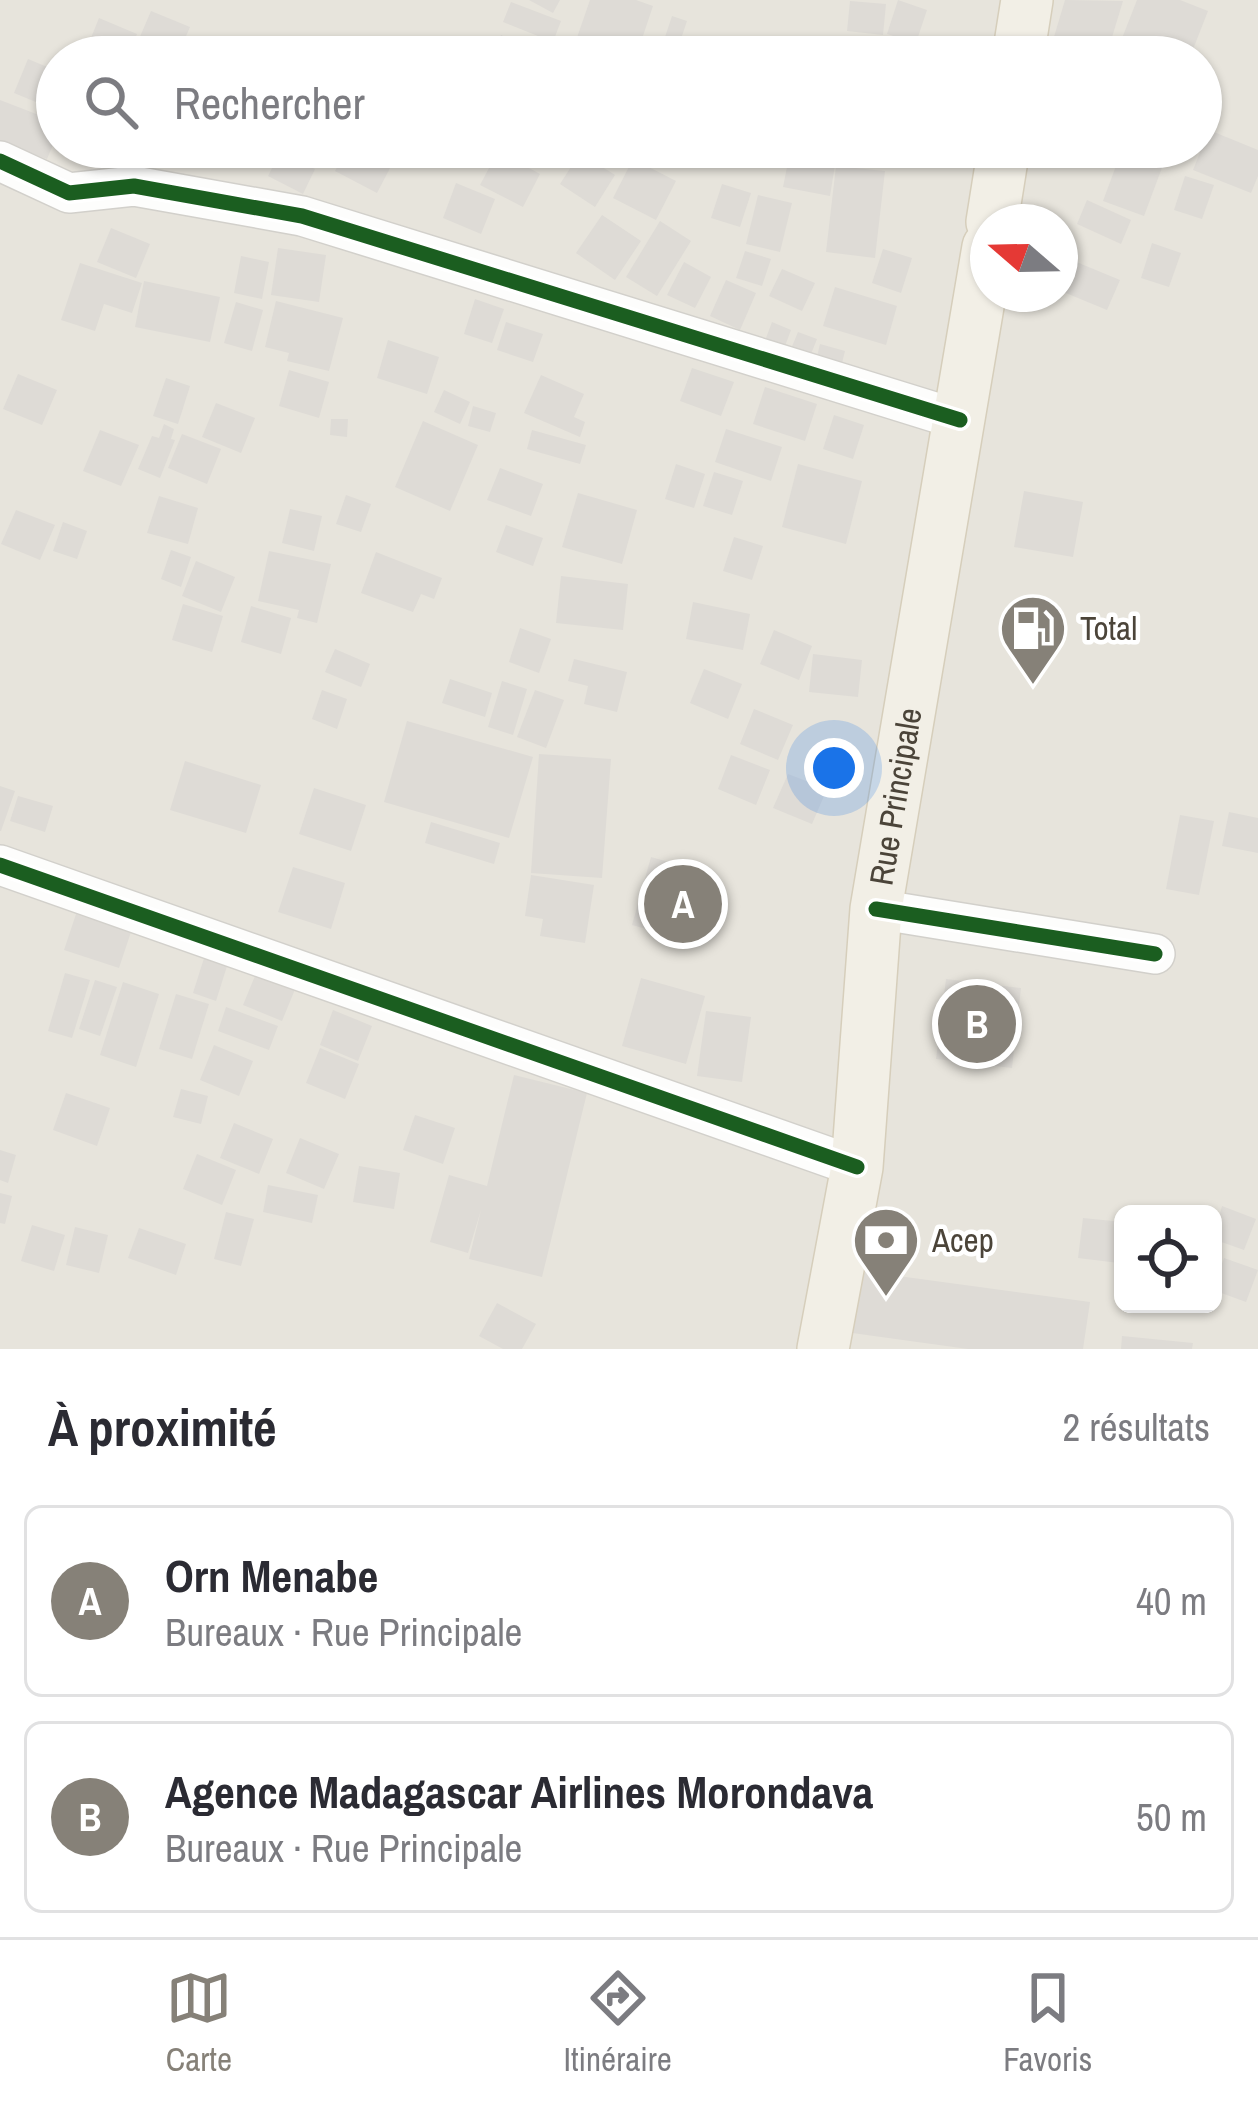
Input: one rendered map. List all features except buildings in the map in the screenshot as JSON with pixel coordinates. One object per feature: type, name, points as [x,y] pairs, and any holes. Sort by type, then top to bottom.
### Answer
[{"type":"main road","points":[[1021,36],[1027,0]]},
{"type":"main road","points":[[995,204],[1001,168]]},
{"type":"main road","name":"Rue Principale","points":[[823,1349],[857,1167],[877,909],[977,312]]},
{"type":"street","points":[[0,161],[69,193],[134,186],[302,216],[960,420]]},
{"type":"street","points":[[0,865],[857,1167]]},
{"type":"street","points":[[877,909],[1156,954]]},
{"type":"shaded area","points":[[0,0],[1258,0],[1258,1349],[0,1349]]},
{"type":"cycle path","points":[[0,161],[69,193],[134,186],[302,216],[960,420]]},
{"type":"cycle path","points":[[0,865],[857,1167]]},
{"type":"cycle path","points":[[876,909],[1155,954]]},
{"type":"place","name":"Total","points":[[1033,687]]},
{"type":"place","name":"Orn Menabe","points":[[683,904]]},
{"type":"place","name":"Agence Madagascar Airlines Morondava","points":[[977,1024]]},
{"type":"place","name":"Acep","points":[[886,1299]]}]
